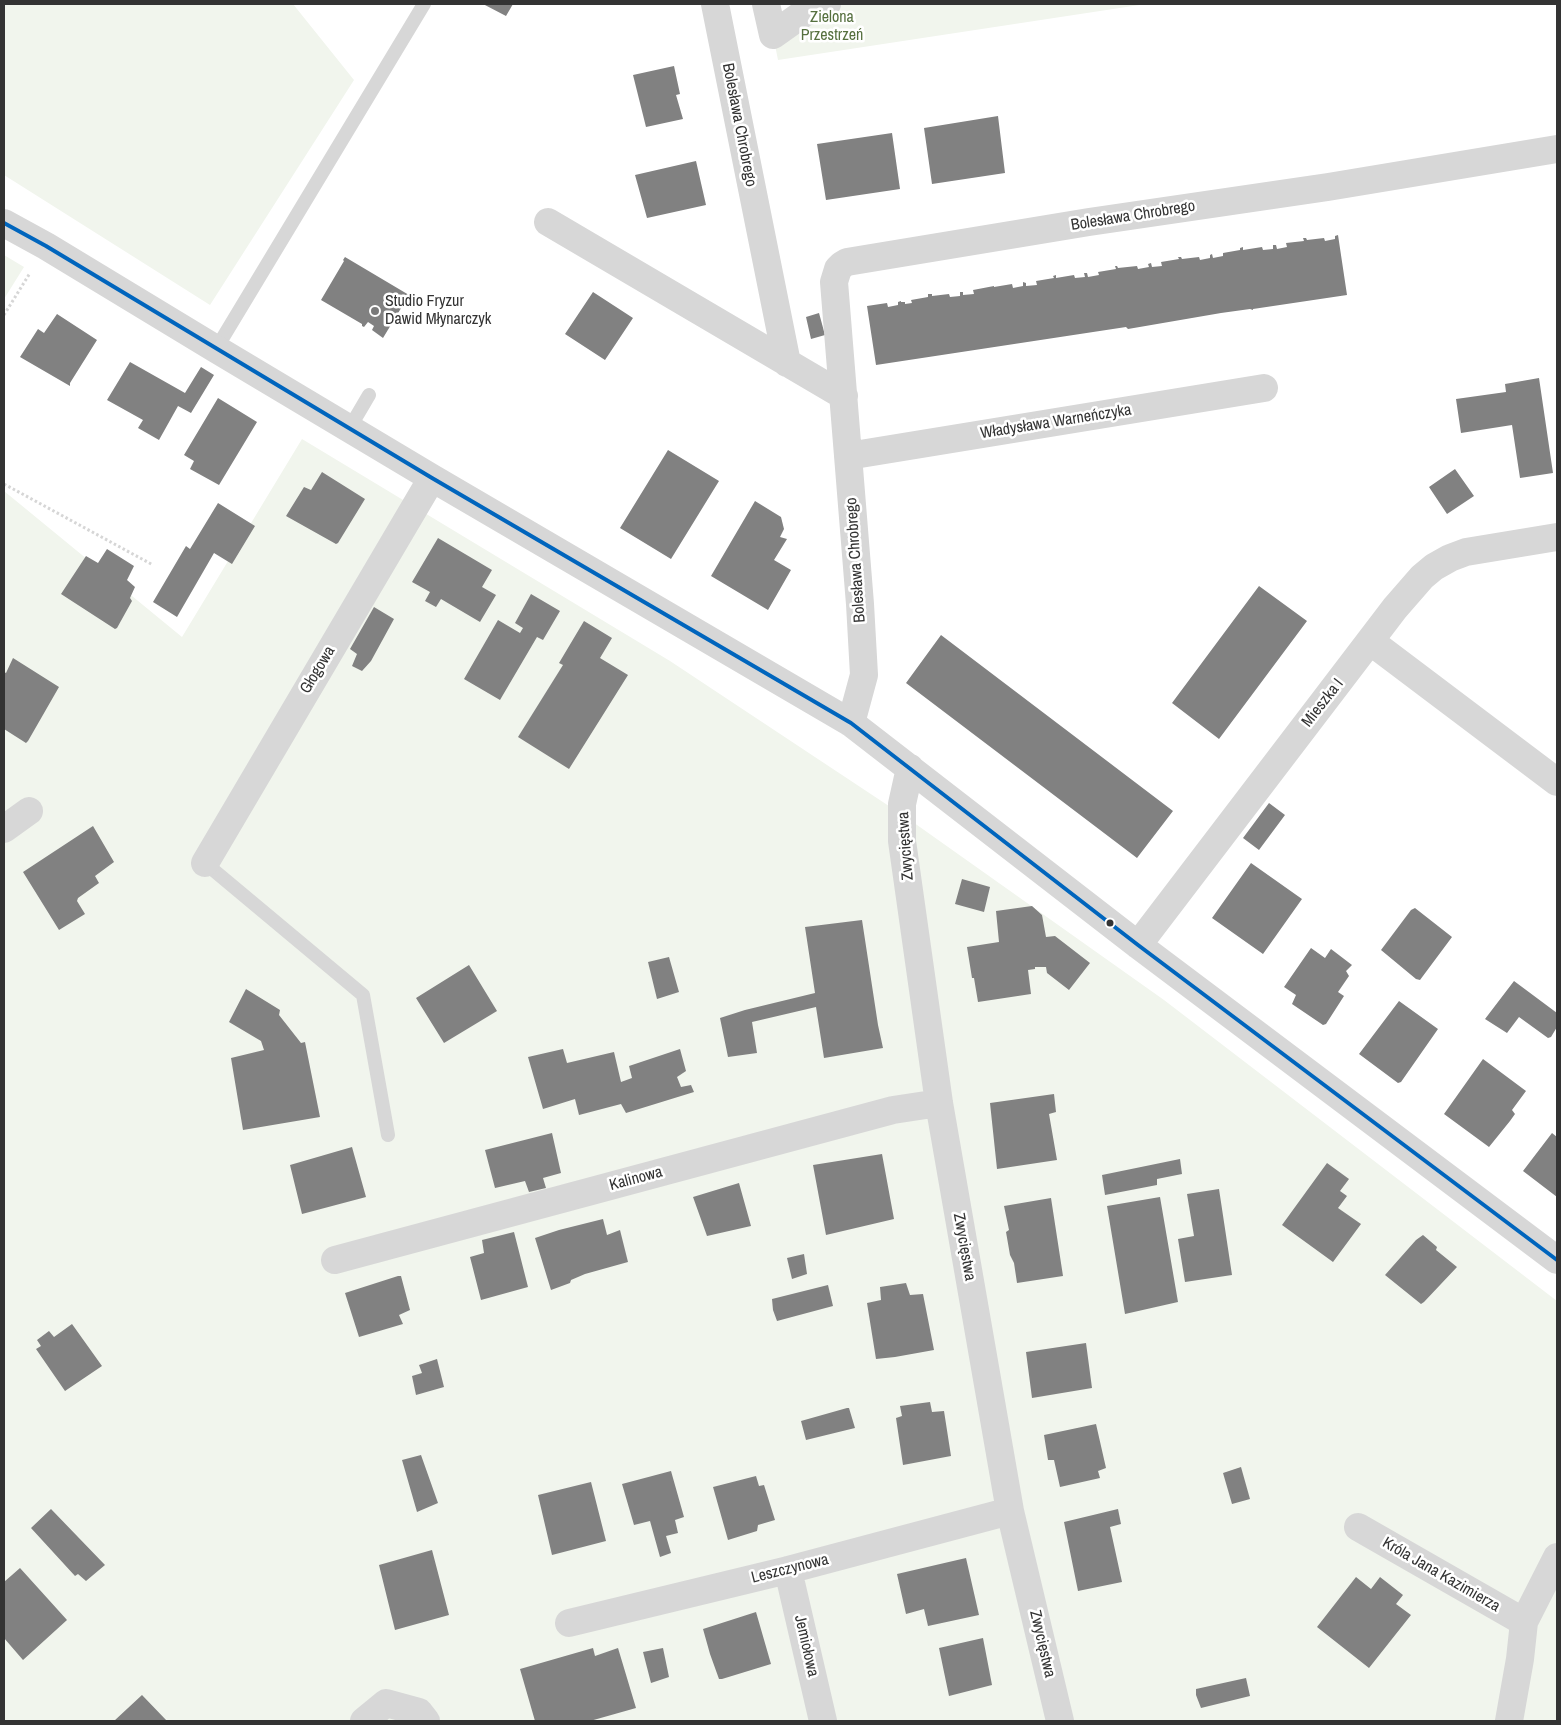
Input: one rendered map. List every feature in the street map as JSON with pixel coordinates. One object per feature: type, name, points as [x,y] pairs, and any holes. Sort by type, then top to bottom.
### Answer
[{"type":"street","name":"Bolesława Chrobrego","points":[[715,4],[787,363]]},
{"type":"street","points":[[766,4],[773,35],[804,13],[827,4]]},
{"type":"street","name":"Bolesława Chrobrego","points":[[851,722],[864,675],[834,282],[838,269],[847,262],[1557,149]]},
{"type":"street","points":[[548,222],[844,396]]},
{"type":"street","points":[[4,223],[46,246],[432,478],[851,722],[1138,944],[1557,1260]]},
{"type":"street","name":"Władysława Warneńczyka","points":[[848,456],[1264,388]]},
{"type":"street","name":"Głogowa","points":[[205,863],[432,478]]},
{"type":"street","name":"Mieszka I","points":[[1138,944],[1395,608],[1417,582],[1434,567],[1466,552],[1557,537]]},
{"type":"street","points":[[1370,641],[1557,782]]},
{"type":"street","name":"Zwycięstwa","points":[[910,768],[902,804],[902,841],[938,1103],[1010,1511],[1060,1721]]},
{"type":"street","points":[[4,828],[29,811]]},
{"type":"street","name":"Kalinowa","points":[[335,1260],[883,1112],[938,1103]]},
{"type":"street","name":"Leszczynowa","points":[[569,1623],[788,1570],[1010,1511]]},
{"type":"street","name":"Króla Jana Kazimierza","points":[[1358,1527],[1524,1622]]},
{"type":"street","points":[[1509,1721],[1520,1659],[1524,1622],[1557,1557]]},
{"type":"street","name":"Jemiołowa","points":[[788,1570],[823,1721]]},
{"type":"street","points":[[364,1721],[386,1703],[420,1712],[426,1721]]},
{"type":"lane","points":[[216,349],[424,4]]},
{"type":"lane","points":[[349,429],[369,395]]},
{"type":"lane","points":[[205,863],[363,995],[388,1135]]},
{"type":"path","points":[[4,315],[46,246]]},
{"type":"path","points":[[4,484],[153,565]]},
{"type":"green space","points":[[4,4],[293,4],[354,80],[210,305],[4,175]]},
{"type":"green space","name":"Zielona Przestrzeń","points":[[827,4],[1146,4],[778,60],[773,35]]},
{"type":"green space","points":[[4,255],[24,267],[4,299]]},
{"type":"green space","points":[[302,439],[670,661],[910,820],[1164,1000],[1557,1301],[1557,1721],[4,1721],[4,491],[182,637]]},
{"type":"building","points":[[483,4],[513,4],[506,16]]},
{"type":"building","points":[[674,66],[680,94],[676,95],[683,119],[646,127],[633,75]]},
{"type":"building","points":[[998,116],[1005,173],[932,184],[924,128]]},
{"type":"building","points":[[892,133],[900,189],[826,200],[817,144]]},
{"type":"building","points":[[696,161],[706,205],[647,218],[635,175]]},
{"type":"building","points":[[1338,235],[1347,295],[876,365],[867,306],[887,303],[888,307],[898,305],[898,302],[901,301],[905,302],[905,304],[912,303],[911,300],[928,297],[928,294],[932,294],[932,296],[949,294],[950,297],[960,296],[960,292],[963,292],[963,295],[974,294],[973,290],[994,286],[1012,284],[1013,288],[1023,286],[1023,282],[1026,283],[1026,286],[1037,285],[1036,281],[1054,278],[1053,276],[1056,275],[1056,278],[1074,275],[1075,278],[1085,277],[1084,273],[1087,273],[1088,277],[1099,275],[1098,272],[1116,269],[1115,266],[1118,268],[1137,266],[1138,269],[1149,267],[1148,264],[1151,263],[1152,267],[1162,266],[1161,262],[1179,259],[1178,257],[1182,259],[1199,257],[1200,260],[1210,258],[1212,254],[1213,258],[1223,256],[1223,253],[1240,250],[1243,247],[1243,250],[1262,247],[1263,250],[1273,249],[1273,245],[1276,245],[1277,249],[1287,247],[1286,243],[1304,241],[1303,238],[1307,240],[1324,238],[1325,241],[1335,239],[1335,236]]},
{"type":"building","points":[[345,257],[409,295],[383,338],[372,330],[374,326],[368,322],[364,327],[321,300]]},
{"type":"building","points":[[593,292],[633,318],[605,360],[565,334]]},
{"type":"building","points":[[819,313],[825,335],[811,339],[806,317]]},
{"type":"building","points":[[57,314],[97,340],[70,383],[70,386],[20,357],[38,329],[44,333]]},
{"type":"building","points":[[130,362],[185,393],[201,367],[214,375],[191,413],[178,406],[159,440],[138,428],[143,420],[107,400]]},
{"type":"building","points":[[1539,378],[1553,473],[1520,478],[1512,425],[1461,433],[1456,399],[1506,392],[1505,384]]},
{"type":"building","points":[[218,398],[257,422],[219,485],[190,469],[194,461],[184,455]]},
{"type":"building","points":[[668,450],[719,481],[671,559],[620,528]]},
{"type":"building","points":[[1455,469],[1474,496],[1447,514],[1429,487]]},
{"type":"building","points":[[322,472],[365,499],[336,544],[286,516],[304,487],[311,490]]},
{"type":"building","points":[[755,501],[781,517],[784,529],[780,537],[787,539],[774,560],[791,570],[768,610],[711,576]]},
{"type":"building","points":[[218,503],[255,526],[232,564],[214,553],[177,617],[153,602],[186,546],[190,549]]},
{"type":"building","points":[[438,538],[492,570],[482,587],[496,595],[480,622],[441,599],[436,607],[425,601],[430,592],[412,582]]},
{"type":"building","points":[[107,549],[134,566],[127,580],[135,587],[130,598],[132,601],[115,629],[61,594],[86,556],[98,563]]},
{"type":"building","points":[[1259,586],[1307,621],[1219,739],[1172,703]]},
{"type":"building","points":[[531,594],[560,611],[543,640],[537,637],[500,700],[464,679],[498,620],[520,633],[523,628],[515,623]]},
{"type":"building","points":[[374,607],[394,619],[371,661],[362,671],[352,666],[357,654],[350,649]]},
{"type":"building","points":[[584,621],[612,638],[600,658],[628,675],[569,769],[518,737],[563,665],[559,663]]},
{"type":"building","points":[[941,635],[1173,811],[1137,858],[906,683]]},
{"type":"building","points":[[13,658],[59,687],[26,743],[4,729],[4,672],[6,673]]},
{"type":"building","points":[[1269,803],[1285,815],[1259,850],[1243,838]]},
{"type":"building","points":[[93,826],[114,862],[95,876],[99,883],[78,898],[77,901],[85,914],[59,930],[23,872]]},
{"type":"building","points":[[1251,863],[1302,899],[1263,954],[1212,918]]},
{"type":"building","points":[[962,879],[990,887],[984,912],[955,904]]},
{"type":"building","points":[[1032,906],[1042,915],[1046,937],[1055,936],[1090,963],[1069,990],[1047,973],[1046,967],[1035,967],[1035,969],[1028,970],[1031,994],[978,1002],[967,947],[999,942],[996,911]]},
{"type":"building","points":[[1415,908],[1452,937],[1420,980],[1416,979],[1381,950],[1411,910]]},
{"type":"building","points":[[862,920],[883,1048],[824,1058],[816,1007],[752,1022],[757,1053],[728,1057],[720,1018],[815,993],[805,927]]},
{"type":"building","points":[[1311,948],[1325,958],[1331,949],[1352,965],[1346,971],[1349,976],[1338,992],[1344,996],[1326,1024],[1323,1025],[1292,1004],[1296,995],[1284,987]]},
{"type":"building","points":[[669,957],[679,992],[657,999],[648,962]]},
{"type":"building","points":[[469,965],[497,1011],[444,1043],[416,998]]},
{"type":"building","points":[[1514,981],[1557,1013],[1557,1027],[1551,1037],[1548,1038],[1519,1017],[1507,1033],[1485,1019]]},
{"type":"building","points":[[246,989],[280,1010],[279,1015],[301,1043],[305,1042],[320,1117],[243,1130],[231,1058],[264,1050],[261,1041],[229,1022]]},
{"type":"building","points":[[1399,1001],[1438,1029],[1401,1082],[1398,1083],[1359,1054]]},
{"type":"building","points":[[563,1049],[567,1063],[614,1052],[621,1082],[632,1078],[629,1066],[680,1049],[686,1071],[677,1077],[681,1087],[691,1085],[694,1092],[626,1113],[621,1104],[579,1115],[575,1099],[543,1109],[528,1057]]},
{"type":"building","points":[[1483,1059],[1526,1091],[1512,1110],[1515,1114],[1489,1147],[1444,1114]]},
{"type":"building","points":[[1054,1094],[1056,1112],[1049,1114],[1057,1160],[997,1169],[990,1103]]},
{"type":"building","points":[[552,1133],[561,1173],[543,1178],[546,1188],[529,1192],[525,1181],[495,1188],[485,1150]]},
{"type":"building","points":[[1552,1133],[1557,1137],[1557,1197],[1523,1171]]},
{"type":"building","points":[[352,1147],[366,1197],[302,1214],[290,1165]]},
{"type":"building","points":[[882,1154],[894,1219],[826,1235],[813,1165]]},
{"type":"building","points":[[1180,1159],[1182,1174],[1157,1179],[1157,1185],[1105,1195],[1102,1175]]},
{"type":"building","points":[[1327,1163],[1349,1179],[1340,1191],[1347,1196],[1338,1208],[1361,1224],[1333,1262],[1282,1225]]},
{"type":"building","points":[[739,1183],[751,1226],[707,1236],[693,1197]]},
{"type":"building","points":[[1219,1189],[1232,1275],[1185,1282],[1178,1239],[1194,1236],[1187,1194]]},
{"type":"building","points":[[1160,1197],[1178,1302],[1125,1314],[1107,1206]]},
{"type":"building","points":[[1051,1198],[1063,1276],[1017,1283],[1006,1232],[1009,1230],[1004,1206]]},
{"type":"building","points":[[603,1219],[607,1235],[620,1230],[628,1262],[585,1274],[571,1280],[570,1283],[551,1290],[535,1238]]},
{"type":"building","points":[[514,1232],[528,1287],[481,1300],[470,1257],[484,1253],[482,1240]]},
{"type":"building","points":[[1423,1235],[1437,1247],[1436,1250],[1457,1267],[1421,1304],[1385,1275],[1416,1240]]},
{"type":"building","points":[[804,1254],[807,1274],[792,1279],[787,1258]]},
{"type":"building","points":[[401,1276],[410,1310],[399,1315],[403,1324],[359,1337],[345,1293]]},
{"type":"building","points":[[906,1283],[910,1295],[923,1294],[934,1350],[876,1359],[867,1303],[881,1300],[880,1287]]},
{"type":"building","points":[[828,1285],[833,1306],[777,1321],[772,1299]]},
{"type":"building","points":[[72,1324],[102,1366],[65,1391],[36,1349],[41,1346],[37,1340],[49,1331],[54,1337]]},
{"type":"building","points":[[1086,1343],[1092,1388],[1032,1398],[1026,1352]]},
{"type":"building","points":[[437,1359],[444,1387],[416,1395],[412,1376],[422,1373],[419,1365]]},
{"type":"building","points":[[930,1402],[932,1412],[944,1411],[951,1456],[903,1465],[896,1418],[902,1416],[900,1406]]},
{"type":"building","points":[[849,1408],[855,1428],[806,1440],[801,1421]]},
{"type":"building","points":[[1096,1424],[1106,1468],[1098,1471],[1100,1478],[1060,1487],[1054,1460],[1048,1460],[1044,1435]]},
{"type":"building","points":[[421,1455],[438,1503],[417,1512],[402,1460]]},
{"type":"building","points":[[1241,1467],[1250,1499],[1232,1504],[1223,1473]]},
{"type":"building","points":[[671,1471],[684,1517],[675,1520],[678,1533],[666,1536],[671,1553],[660,1557],[650,1521],[634,1525],[622,1484]]},
{"type":"building","points":[[756,1476],[759,1486],[764,1485],[775,1520],[758,1525],[757,1531],[728,1540],[713,1487]]},
{"type":"building","points":[[591,1482],[606,1541],[552,1555],[538,1495]]},
{"type":"building","points":[[51,1509],[105,1565],[86,1581],[78,1574],[75,1576],[31,1528]]},
{"type":"building","points":[[1118,1509],[1121,1524],[1110,1527],[1122,1582],[1078,1591],[1064,1522]]},
{"type":"building","points":[[432,1550],[449,1615],[395,1630],[379,1565]]},
{"type":"building","points":[[966,1558],[979,1615],[928,1626],[924,1609],[906,1614],[897,1574]]},
{"type":"building","points":[[20,1568],[67,1620],[23,1660],[4,1638],[4,1582]]},
{"type":"building","points":[[1356,1577],[1371,1589],[1380,1577],[1403,1595],[1396,1604],[1411,1615],[1369,1668],[1317,1627]]},
{"type":"building","points":[[756,1612],[771,1664],[719,1679],[703,1629]]},
{"type":"building","points":[[983,1638],[992,1685],[949,1696],[939,1648]]},
{"type":"building","points":[[593,1648],[595,1656],[618,1648],[636,1708],[590,1721],[535,1721],[520,1669]]},
{"type":"building","points":[[663,1648],[669,1677],[651,1683],[643,1652]]},
{"type":"building","points":[[1246,1678],[1250,1696],[1201,1708],[1196,1695],[1196,1689]]},
{"type":"building","points":[[142,1695],[167,1721],[114,1721]]},
{"type":"transit line","points":[[4,223],[46,246],[432,478],[851,723],[1138,945],[1557,1260]]},
{"type":"place","name":"Studio Fryzur Dawid Młynarczyk","points":[[375,311]]}]
